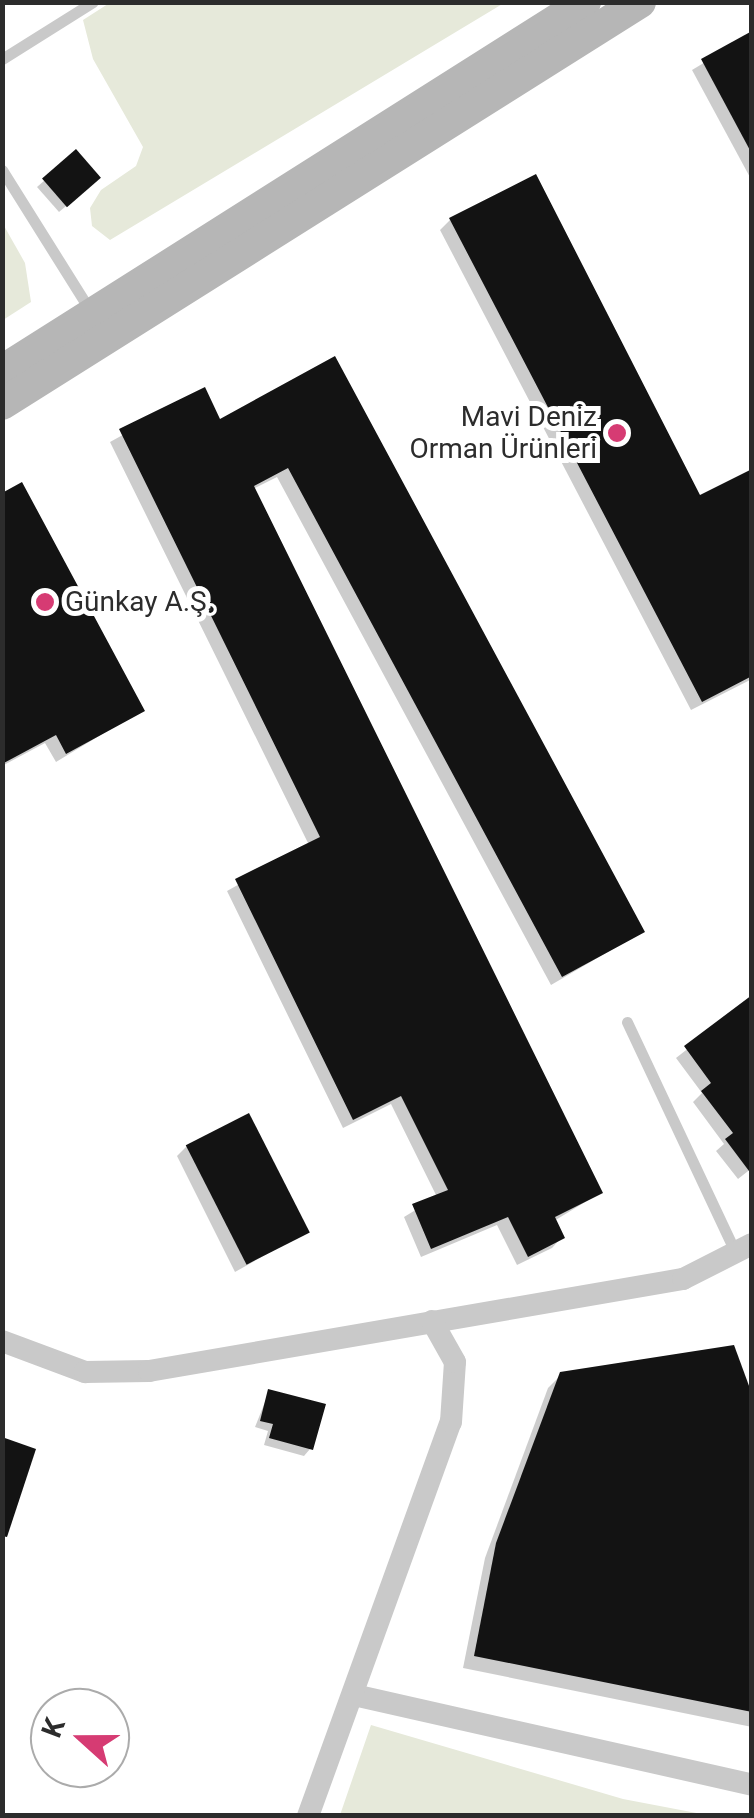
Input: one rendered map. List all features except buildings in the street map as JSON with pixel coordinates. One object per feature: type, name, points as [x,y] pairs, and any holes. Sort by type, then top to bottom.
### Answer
[{"type":"main road","points":[[2,404],[99,325],[585,2]]},
{"type":"main road","points":[[2,371],[99,325],[640,2]]},
{"type":"street","points":[[2,1341],[62,1366],[113,1373],[220,1361],[682,1279],[744,1250]]},
{"type":"street","points":[[308,1816],[451,1422],[455,1362],[432,1321]]},
{"type":"street","points":[[354,1695],[752,1785]]},
{"type":"lane","points":[[2,58],[93,2]]},
{"type":"lane","points":[[2,170],[99,325]]},
{"type":"lane","points":[[627,1022],[744,1250]]},
{"type":"shaded area","points":[[111,2],[504,3],[110,240],[92,226],[90,208],[101,190],[136,166],[143,147],[93,59],[83,20]]},
{"type":"shaded area","points":[[3,224],[25,263],[31,302],[3,320]]},
{"type":"shaded area","points":[[371,1725],[623,1799],[707,1815],[340,1815]]},
{"type":"place","name":"Mavi Deniz Orman Ürünleri","points":[[617,433]]},
{"type":"place","name":"Günkay A.Ş.","points":[[45,602]]}]
